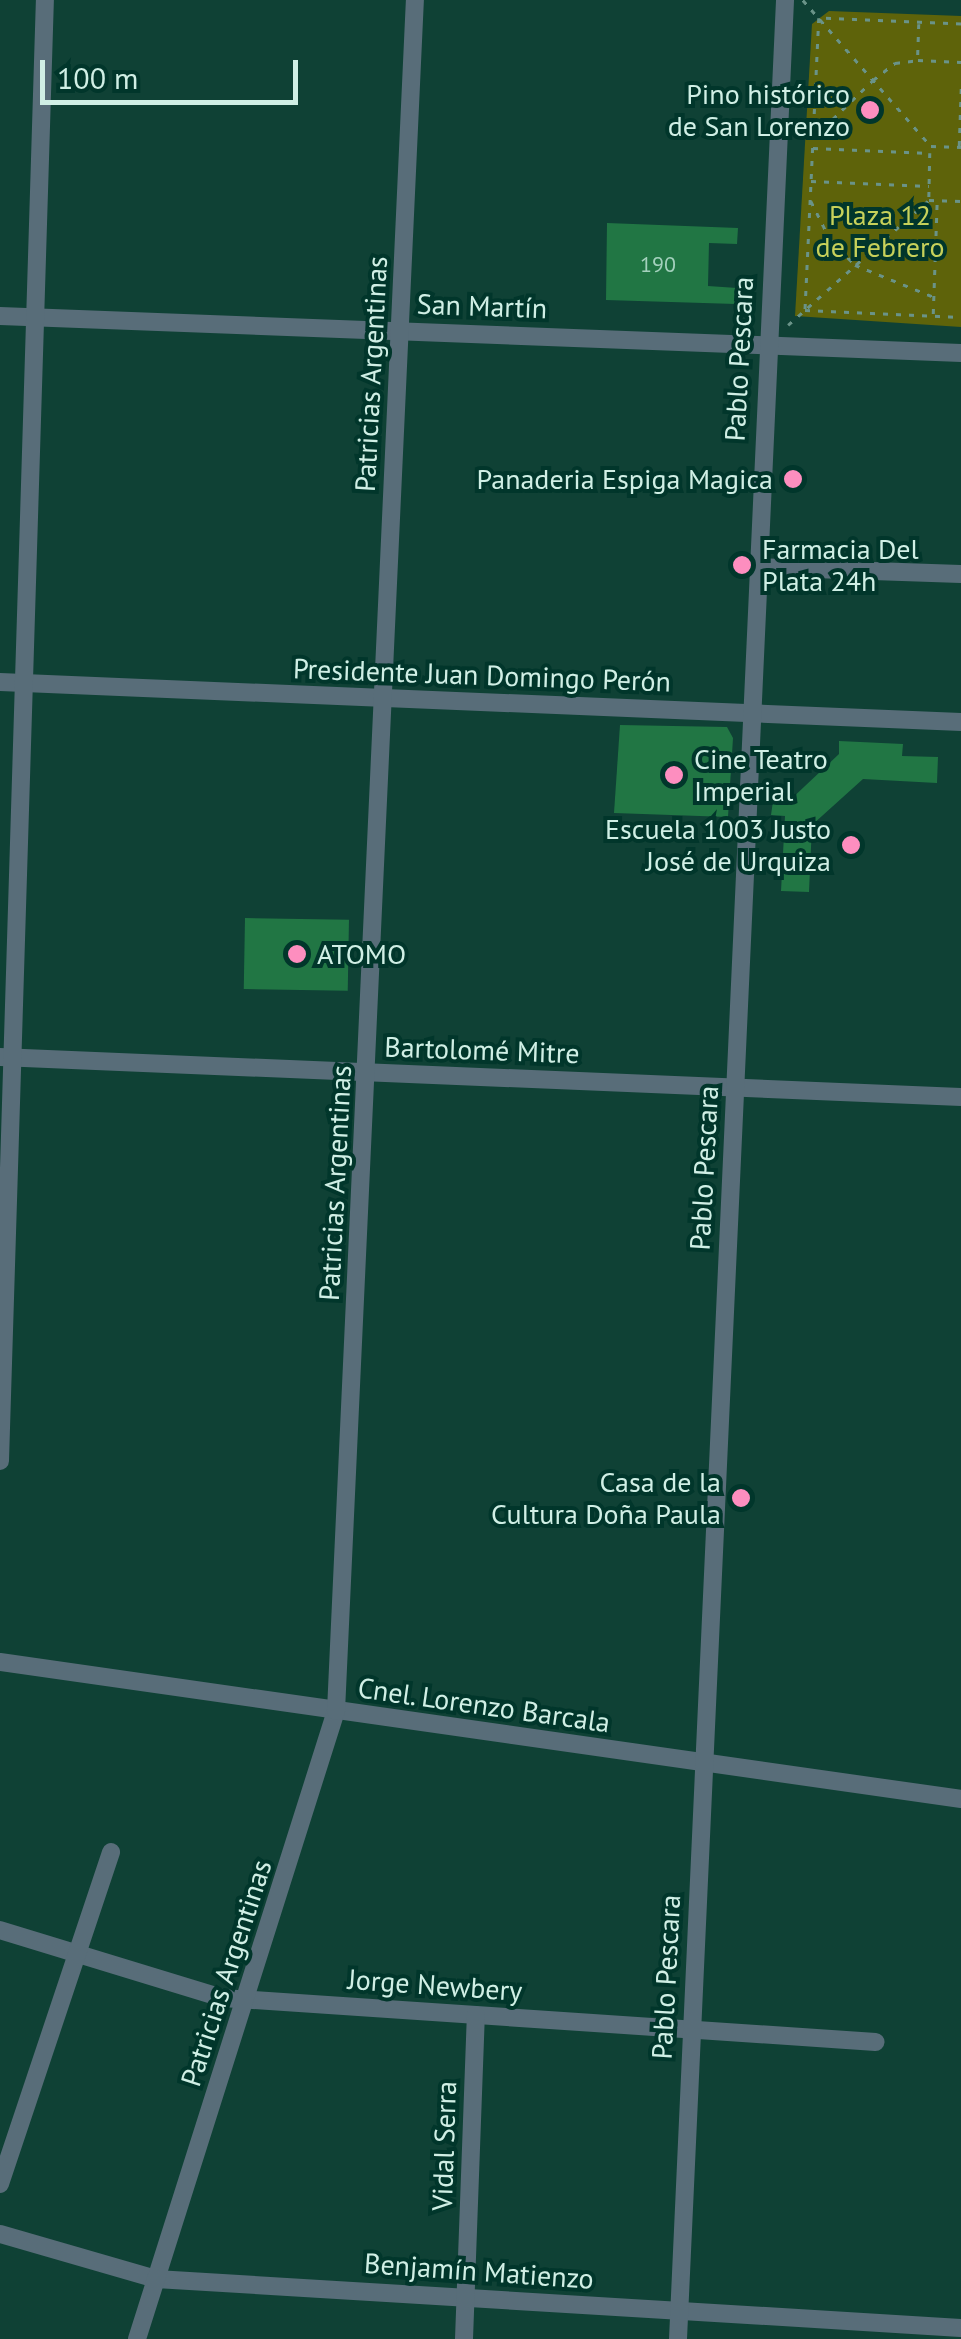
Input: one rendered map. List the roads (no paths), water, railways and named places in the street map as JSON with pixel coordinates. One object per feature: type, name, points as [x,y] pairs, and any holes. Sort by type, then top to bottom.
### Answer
[{"type":"street","points":[[0,1461],[8,1057],[27,684],[45,0]]},
{"type":"street","name":"Patricias Argentinas","points":[[138,2339],[248,2001],[336,1712],[415,0]]},
{"type":"street","name":"Pablo Pescara","points":[[678,2339],[766,345],[785,0]]},
{"type":"street","name":"San Martín","points":[[0,316],[961,353]]},
{"type":"street","points":[[757,567],[961,574]]},
{"type":"street","name":"Presidente Juan Domingo Perón","points":[[0,682],[961,722]]},
{"type":"street","name":"Bartolomé Mitre","points":[[8,1057],[961,1097]]},
{"type":"street","name":"Cnel. Lorenzo Barcala","points":[[0,1662],[961,1799]]},
{"type":"street","points":[[0,2184],[111,1852]]},
{"type":"street","name":"Jorge Newbery","points":[[0,1930],[248,2001],[876,2042]]},
{"type":"street","name":"Vidal Serra","points":[[464,2339],[476,2016]]},
{"type":"street","name":"Benjamín Matienzo","points":[[0,2234],[156,2279],[679,2311],[831,2330],[961,2328]]},
{"type":"place","name":"Pino histórico de San Lorenzo","points":[[870,110]]},
{"type":"place","name":"Panaderia Espiga Magica","points":[[793,479]]},
{"type":"place","name":"Farmacia Del Plata 24h","points":[[742,565]]},
{"type":"place","name":"Cine Teatro Imperial","points":[[674,775]]},
{"type":"place","name":"Escuela 1003 Justo José de Urquiza","points":[[851,845]]},
{"type":"place","name":"ATOMO","points":[[297,954]]},
{"type":"place","name":"Casa de la Cultura Doña Paula","points":[[741,1498]]},
{"type":"park label","name":"Plaza 12 de Febrero","points":[[880,231]]}]
